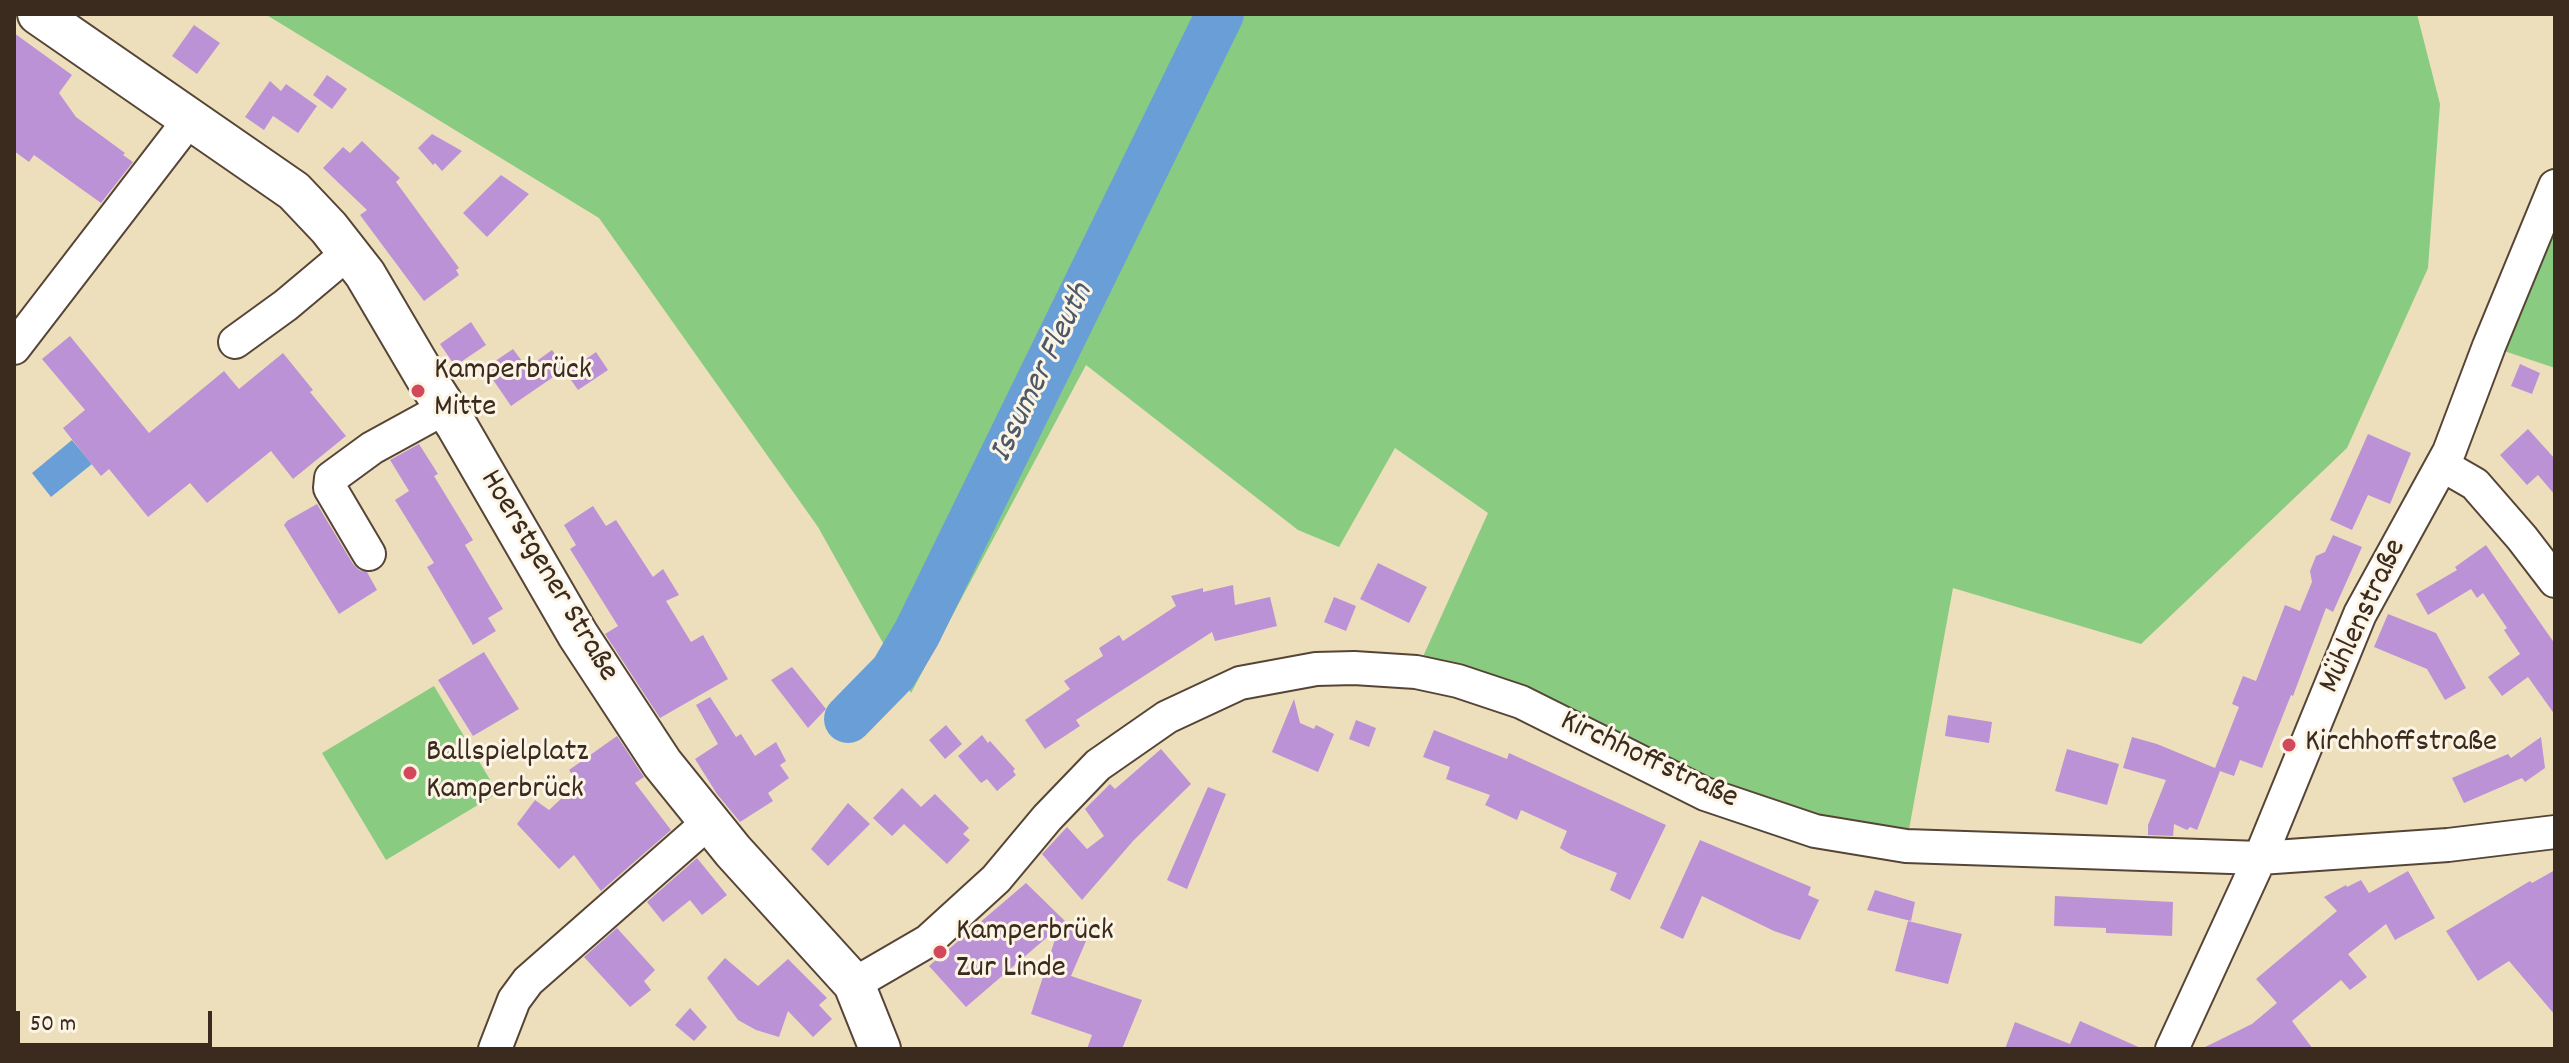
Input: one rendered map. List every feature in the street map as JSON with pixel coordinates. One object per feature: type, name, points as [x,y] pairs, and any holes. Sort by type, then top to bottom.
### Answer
[{"type":"main road","name":"Hoerstgener Straße","points":[[38,14],[294,191],[329,228],[365,274],[578,635],[662,763],[854,984],[880,1049]]},
{"type":"street","points":[[14,348],[190,119]]},
{"type":"street","name":"Mühlenstraße","points":[[2172,1049],[2260,858],[2360,614],[2442,465],[2555,186]]},
{"type":"street","points":[[235,342],[336,263],[351,256]]},
{"type":"street","points":[[369,554],[330,488],[331,478],[372,448],[445,408]]},
{"type":"street","points":[[2442,465],[2475,484],[2555,581]]},
{"type":"street","name":"Kirchhoffstraße","points":[[854,984],[928,941],[996,879],[1047,818],[1098,765],[1167,717],[1240,683],[1316,669],[1416,672],[1458,681],[1521,702],[1705,794],[1815,831],[1906,846],[2260,858],[2448,845],[2555,832]]},
{"type":"street","points":[[495,1049],[514,1000],[528,981],[710,821]]},
{"type":"green space","points":[[265,14],[2417,14],[2440,104],[2428,268],[2347,448],[2141,644],[1953,588],[1906,846],[1815,831],[1416,672],[1488,513],[1395,448],[1339,547],[1298,530],[1086,365],[911,693],[818,527],[599,218]]},
{"type":"green space","points":[[2555,186],[2555,368],[2489,346]]},
{"type":"green space","name":"Ballspielplatz Kamperbrück","points":[[434,686],[498,793],[386,860],[322,753]]},
{"type":"water","points":[[72,440],[92,464],[51,497],[32,473]]},
{"type":"building","points":[[194,25],[220,43],[197,74],[172,56]]},
{"type":"building","points":[[14,33],[72,75],[59,93],[76,117],[133,162],[101,203],[34,155],[29,162],[14,151]]},
{"type":"building","points":[[327,75],[347,89],[332,109],[313,95]]},
{"type":"building","points":[[270,81],[281,91],[286,84],[317,106],[298,133],[273,116],[264,130],[245,117]]},
{"type":"building","points":[[432,134],[462,151],[442,171],[418,148]]},
{"type":"building","points":[[362,141],[400,178],[396,182],[459,268],[456,270],[459,275],[424,301],[360,215],[367,210],[323,168],[343,147],[350,153]]},
{"type":"building","points":[[501,175],[529,194],[487,237],[463,213]]},
{"type":"building","points":[[471,322],[486,345],[455,366],[440,344]]},
{"type":"building","points":[[70,336],[149,433],[224,371],[239,389],[283,353],[346,436],[293,479],[271,451],[207,503],[190,483],[148,517],[109,469],[101,476],[63,428],[85,410],[42,359]]},
{"type":"building","points":[[513,349],[527,368],[552,350],[565,369],[511,406],[485,368]]},
{"type":"building","points":[[596,352],[608,370],[578,390],[566,373]]},
{"type":"building","points":[[2520,364],[2540,373],[2532,394],[2511,386]]},
{"type":"building","points":[[2528,429],[2555,459],[2555,495],[2538,475],[2527,485],[2500,455]]},
{"type":"building","points":[[2368,434],[2411,453],[2390,504],[2368,495],[2352,530],[2330,520]]},
{"type":"building","points":[[419,444],[438,474],[434,476],[473,540],[465,545],[503,609],[488,618],[496,631],[473,645],[427,567],[434,563],[395,500],[409,491],[390,460]]},
{"type":"building","points":[[317,504],[353,564],[367,572],[377,590],[339,614],[284,525]]},
{"type":"building","points":[[593,506],[606,526],[616,520],[653,577],[663,569],[679,595],[666,601],[691,642],[703,635],[728,679],[660,718],[605,634],[618,626],[570,549],[576,545],[564,525]]},
{"type":"building","points":[[2333,535],[2362,547],[2333,612],[2326,608],[2262,768],[2240,760],[2234,776],[2220,771],[2197,830],[2190,827],[2187,830],[2174,824],[2173,836],[2148,835],[2148,825],[2166,780],[2123,768],[2132,737],[2215,768],[2239,707],[2232,704],[2243,676],[2256,681],[2285,605],[2300,611],[2312,582],[2310,571],[2316,556],[2325,552]]},
{"type":"building","points":[[2486,545],[2555,644],[2555,715],[2528,677],[2502,696],[2488,677],[2520,654],[2483,593],[2477,598],[2471,589],[2428,615],[2416,594],[2457,570],[2455,567]]},
{"type":"building","points":[[1378,563],[1427,587],[1409,623],[1360,599]]},
{"type":"building","points":[[1233,585],[1235,605],[1270,597],[1277,626],[1215,641],[1212,632],[1076,720],[1080,726],[1045,749],[1025,720],[1070,689],[1064,681],[1103,656],[1099,648],[1119,635],[1123,641],[1176,606],[1171,596]]},
{"type":"building","points":[[1334,597],[1356,606],[1346,631],[1324,622]]},
{"type":"building","points":[[2388,614],[2436,633],[2466,688],[2445,700],[2427,669],[2374,647]]},
{"type":"building","points":[[484,652],[519,709],[473,736],[438,680]]},
{"type":"building","points":[[792,667],[826,709],[808,728],[771,680]]},
{"type":"building","points":[[710,697],[736,737],[741,734],[755,756],[776,742],[786,761],[780,765],[789,778],[768,793],[773,801],[740,822],[717,794],[695,759],[718,744],[696,705]]},
{"type":"building","points":[[1294,699],[1300,723],[1314,729],[1316,725],[1334,734],[1318,772],[1272,752]]},
{"type":"building","points":[[1948,715],[1992,722],[1989,743],[1945,736]]},
{"type":"building","points":[[1356,720],[1376,728],[1369,747],[1349,739]]},
{"type":"building","points":[[946,725],[962,744],[945,759],[929,740]]},
{"type":"building","points":[[1434,730],[1507,759],[1509,753],[1666,825],[1630,900],[1610,890],[1617,873],[1560,848],[1567,831],[1521,810],[1517,820],[1485,805],[1490,795],[1446,779],[1450,767],[1423,757]]},
{"type":"building","points":[[982,735],[1015,769],[1016,775],[997,791],[987,779],[981,783],[958,756]]},
{"type":"building","points":[[617,736],[644,777],[635,783],[671,830],[601,891],[574,855],[559,869],[517,824],[535,800],[549,810],[578,783],[569,770]]},
{"type":"building","points":[[2541,737],[2545,768],[2525,782],[2522,778],[2464,803],[2452,778],[2508,754],[2511,758]]},
{"type":"building","points":[[1161,749],[1191,784],[1133,841],[1082,900],[1042,854],[1067,827],[1087,849],[1104,836],[1085,809],[1110,784],[1115,789]]},
{"type":"building","points":[[2067,749],[2119,764],[2107,805],[2055,791]]},
{"type":"building","points":[[1208,787],[1226,794],[1187,889],[1167,880]]},
{"type":"building","points":[[902,788],[921,807],[935,794],[969,828],[963,834],[970,840],[947,864],[904,824],[892,836],[873,818]]},
{"type":"building","points":[[848,803],[870,824],[828,866],[811,849]]},
{"type":"building","points":[[1700,840],[1811,887],[1808,895],[1819,900],[1800,940],[1774,931],[1702,896],[1683,939],[1660,928]]},
{"type":"building","points":[[697,858],[727,895],[702,915],[690,900],[663,922],[647,902]]},
{"type":"building","points":[[2555,870],[2555,1015],[2509,961],[2478,981],[2446,931],[2530,881],[2532,883]]},
{"type":"building","points":[[2408,871],[2435,918],[2395,940],[2386,924],[2348,954],[2367,977],[2350,990],[2341,980],[2292,1021],[2313,1049],[2201,1049],[2252,1024],[2277,1003],[2256,979],[2337,911],[2324,897],[2361,880],[2369,893]]},
{"type":"building","points":[[1026,883],[1064,923],[1089,934],[1071,976],[1142,1000],[1122,1049],[1087,1049],[1092,1035],[1031,1014],[1059,927],[966,1007],[929,966]]},
{"type":"building","points":[[1875,890],[1915,902],[1911,921],[1867,910]]},
{"type":"building","points":[[2055,896],[2173,902],[2172,936],[2106,933],[2106,928],[2054,926]]},
{"type":"building","points":[[1908,921],[1962,934],[1948,984],[1895,971]]},
{"type":"building","points":[[617,928],[655,970],[644,981],[651,990],[630,1007],[584,957]]},
{"type":"building","points":[[725,958],[758,986],[788,959],[827,998],[819,1005],[832,1019],[813,1037],[788,1011],[779,1037],[738,1020],[707,978]]},
{"type":"building","points":[[690,1008],[707,1027],[694,1041],[675,1025]]},
{"type":"building","points":[[2080,1021],[2143,1049],[2005,1049],[2015,1022],[2070,1044]]},
{"type":"waterway","name":"Issumer Fleuth","points":[[848,719],[894,672],[917,633],[1220,14]]},
{"type":"place","name":"Kamperbrück Mitte","points":[[418,391]]},
{"type":"place","name":"Kirchhoffstraße","points":[[2289,745]]},
{"type":"place","name":"Ballspielplatz Kamperbrück","points":[[410,773]]},
{"type":"place","name":"Kamperbrück Zur Linde","points":[[940,952]]}]
